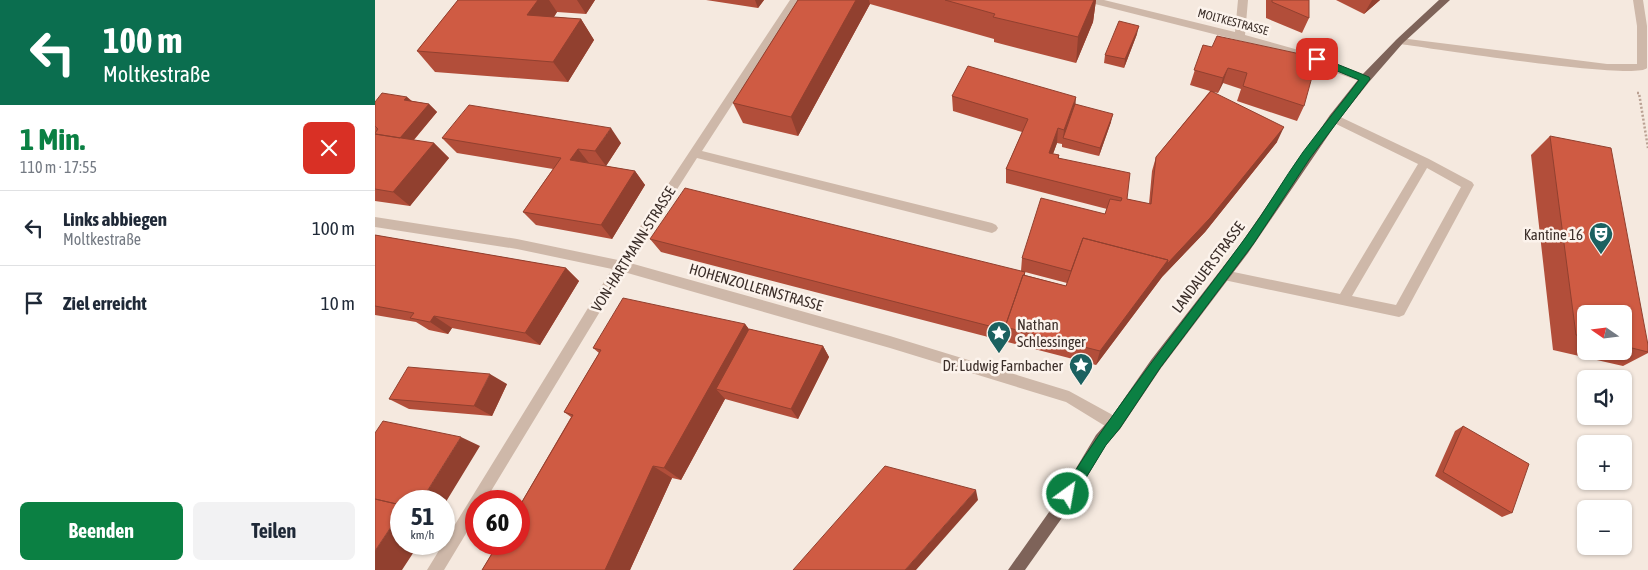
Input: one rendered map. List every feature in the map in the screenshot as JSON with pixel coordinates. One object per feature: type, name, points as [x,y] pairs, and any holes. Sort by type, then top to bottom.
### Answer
[{"type":"main road","name":"LANDAUER STRASSE","points":[[1016,570],[1059,510],[1101,440],[1115,424],[1156,364],[1224,275],[1334,118],[1365,79],[1400,42],[1445,0]]},
{"type":"street","name":"VON-HARTMANN-STRASSE","points":[[484,490],[621,266],[795,0]]},
{"type":"street","name":"MOLTKESTRASSE","points":[[1091,0],[1240,36],[1304,55],[1365,79]]},
{"type":"street","points":[[1240,36],[1243,0]]},
{"type":"street","points":[[1400,42],[1607,68],[1642,68],[1642,26],[1638,0]]},
{"type":"street","points":[[1224,275],[1399,311],[1469,185],[1334,118]]},
{"type":"street","points":[[694,153],[992,228]]},
{"type":"street","points":[[1343,300],[1425,162]]},
{"type":"street","name":"HOHENZOLLERNSTRASSE","points":[[375,222],[517,244],[621,266],[890,342],[1069,397],[1115,424]]},
{"type":"street","name":"VON-HARTMANN-STRASSE","points":[[435,570],[465,521]]},
{"type":"path","points":[[1639,93],[1648,148]]},
{"type":"building","points":[[458,0],[538,0],[527,15],[581,19],[553,62],[417,51]]},
{"type":"building","points":[[798,0],[856,0],[791,117],[733,103]]},
{"type":"building","points":[[945,0],[1094,0],[1078,37],[993,17],[995,14]]},
{"type":"building","points":[[1272,0],[1309,0],[1309,18],[1272,2]]},
{"type":"building","points":[[1119,21],[1139,26],[1125,59],[1105,55]]},
{"type":"building","points":[[1217,36],[1305,55],[1315,66],[1304,106],[1243,86],[1247,73],[1228,68],[1223,78],[1194,70],[1203,45],[1212,47]]},
{"type":"building","points":[[968,66],[1076,97],[1064,130],[1058,128],[1049,153],[1059,155],[1058,158],[1130,173],[1127,199],[1151,204],[1156,157],[1211,91],[1284,127],[1210,218],[1167,264],[1168,260],[1083,238],[1071,271],[1022,258],[1041,198],[1105,214],[1110,199],[1121,201],[1122,198],[1006,169],[1028,119],[952,96]]},
{"type":"building","points":[[382,93],[407,97],[404,100],[429,104],[400,138],[375,134],[378,129],[375,126],[375,102]]},
{"type":"building","points":[[1075,104],[1113,114],[1100,148],[1063,138]]},
{"type":"building","points":[[469,105],[611,128],[595,151],[578,149],[570,160],[635,171],[601,225],[523,212],[561,158],[442,138]]},
{"type":"building","points":[[375,134],[434,143],[393,192],[375,189]]},
{"type":"building","points":[[1550,136],[1611,148],[1648,352],[1633,348],[1633,305],[1577,305],[1576,335]]},
{"type":"building","points":[[685,188],[1025,272],[1005,330],[650,239]]},
{"type":"building","points":[[375,235],[566,268],[525,333],[434,316],[430,322],[410,318],[414,313],[375,306]]},
{"type":"building","points":[[1083,238],[1168,260],[1100,351],[1005,327],[1023,275],[1066,286]]},
{"type":"building","points":[[623,298],[745,324],[664,468],[653,466],[605,570],[482,570],[491,555],[530,555],[529,490],[573,415],[564,412],[601,350],[593,348]]},
{"type":"building","points":[[749,329],[823,346],[791,409],[716,389]]},
{"type":"building","points":[[408,367],[490,374],[474,406],[389,399]]},
{"type":"building","points":[[383,421],[461,437],[428,490],[390,490],[390,502],[375,499],[375,433]]},
{"type":"building","points":[[1463,426],[1529,464],[1512,513],[1443,472]]},
{"type":"building","points":[[885,466],[976,490],[905,570],[793,570]]},
{"type":"building","points":[[375,499],[390,502],[390,528],[375,551]]},
{"type":"place","name":"Kantine 16","points":[[1601,255]]},
{"type":"place","name":"Nathan Schlessinger","points":[[999,354]]},
{"type":"place","name":"Dr. Ludwig Farnbacher","points":[[1081,386]]},
{"type":"route","points":[[1068,494],[1101,440],[1115,424],[1156,364],[1250,240],[1307,155],[1365,79],[1317,59]]}]
